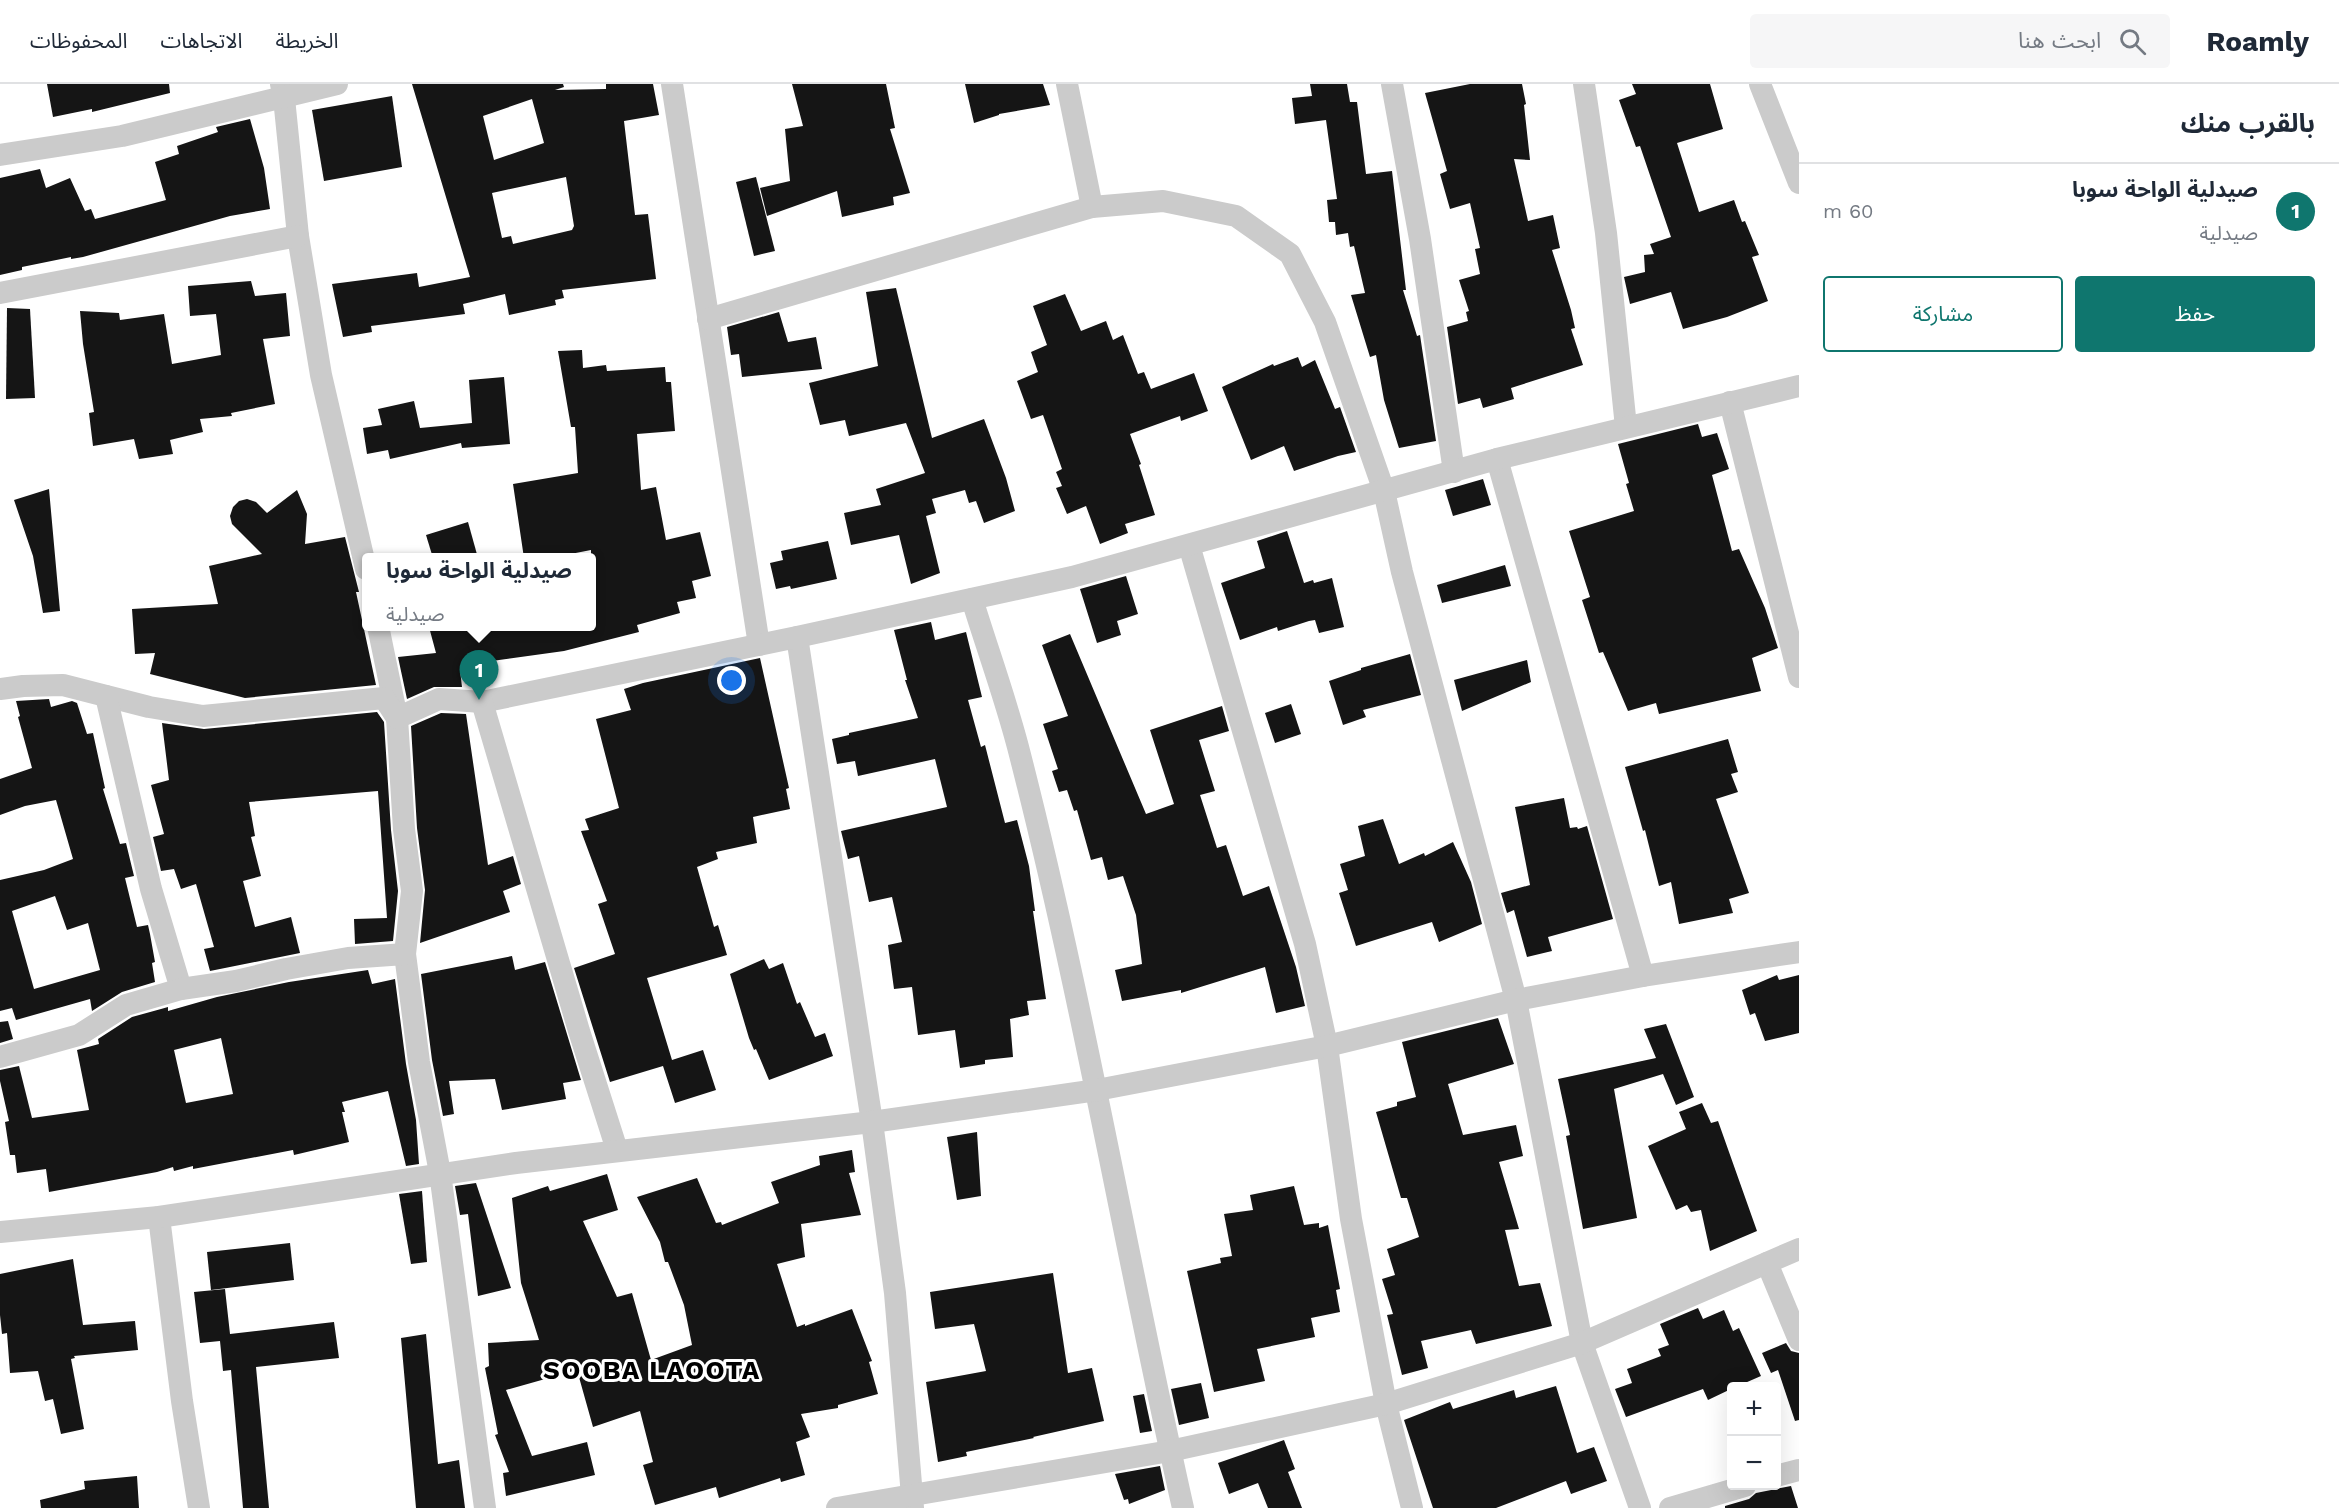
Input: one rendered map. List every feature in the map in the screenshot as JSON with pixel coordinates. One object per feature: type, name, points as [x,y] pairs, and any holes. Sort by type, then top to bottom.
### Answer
[{"type":"street","points":[[0,155],[122,136],[282,91],[337,84]]},
{"type":"street","points":[[672,84],[759,645]]},
{"type":"street","points":[[1067,84],[1092,207]]},
{"type":"street","points":[[1392,84],[1420,239],[1454,472]]},
{"type":"street","points":[[1584,84],[1606,233],[1626,427]]},
{"type":"street","points":[[1760,84],[1799,183]]},
{"type":"street","points":[[282,91],[298,236],[321,375],[362,553]]},
{"type":"street","points":[[708,319],[1092,207],[1163,201],[1236,216],[1290,254],[1324,322],[1384,491],[1402,572],[1516,1000],[1582,1343],[1640,1508]]},
{"type":"street","points":[[0,293],[298,236]]},
{"type":"street","points":[[397,717],[439,699],[482,702],[1072,578],[1497,459],[1799,386]]},
{"type":"street","points":[[1730,402],[1799,677]]},
{"type":"street","points":[[1497,459],[1643,976]]},
{"type":"street","points":[[1189,545],[1305,944],[1327,1046],[1351,1219],[1386,1404],[1412,1508]]},
{"type":"street","points":[[972,599],[1018,746],[1096,1090],[1129,1258],[1183,1508]]},
{"type":"street","points":[[379,631],[397,717],[404,829],[412,891],[405,954],[419,1062],[440,1173],[485,1508]]},
{"type":"street","points":[[797,637],[872,1122],[895,1293],[912,1501]]},
{"type":"street","points":[[0,689],[63,685],[149,707],[202,716],[384,698],[397,717]]},
{"type":"street","points":[[106,696],[151,889],[181,989]]},
{"type":"street","points":[[482,702],[579,1031],[617,1150]]},
{"type":"street","points":[[0,1232],[159,1217],[440,1173],[617,1150],[872,1122],[1096,1090],[1327,1046],[1516,1000],[1643,976],[1799,952]]},
{"type":"street","points":[[0,1057],[79,1035],[126,1005],[181,989],[236,981],[348,958],[405,954]]},
{"type":"street","points":[[159,1217],[182,1401],[199,1508]]},
{"type":"street","points":[[837,1508],[912,1501],[1170,1451],[1386,1404],[1582,1343],[1799,1249]]},
{"type":"street","points":[[1767,1263],[1799,1340]]},
{"type":"street","points":[[1781,1475],[1799,1470]]},
{"type":"street","points":[[1672,1508],[1729,1490]]},
{"type":"building","points":[[47,84],[169,84],[170,93],[92,112],[92,109],[53,117]]},
{"type":"building","points":[[412,84],[563,84],[564,87],[555,90],[606,89],[606,84],[653,84],[659,115],[624,121],[635,215],[648,214],[656,279],[562,290],[564,298],[555,300],[556,305],[509,315],[505,294],[463,304],[465,314],[371,326],[372,332],[343,337],[332,284],[417,273],[419,287],[470,277]],"holes":[[[532,99],[544,143],[494,160],[483,116]],[[566,177],[574,226],[572,230],[513,244],[511,236],[502,238],[492,193]]]},
{"type":"building","points":[[792,84],[886,84],[895,128],[890,129],[910,193],[893,197],[894,205],[842,217],[837,191],[767,216],[760,188],[790,181],[785,129],[803,126]]},
{"type":"building","points":[[965,84],[1043,84],[1050,105],[999,114],[974,123]]},
{"type":"building","points":[[1310,84],[1347,84],[1350,102],[1357,102],[1366,174],[1392,171],[1406,290],[1403,290],[1417,336],[1420,335],[1436,441],[1399,448],[1384,400],[1376,355],[1370,357],[1351,295],[1365,293],[1354,246],[1350,247],[1348,233],[1336,235],[1335,222],[1329,222],[1327,200],[1337,199],[1326,120],[1295,124],[1292,98],[1312,96]]},
{"type":"building","points":[[1470,84],[1522,84],[1526,104],[1524,105],[1530,160],[1514,159],[1528,221],[1553,215],[1560,248],[1552,250],[1571,310],[1575,328],[1571,329],[1583,365],[1511,388],[1514,399],[1483,408],[1480,398],[1458,404],[1447,327],[1468,321],[1466,312],[1469,311],[1459,280],[1480,274],[1475,249],[1480,248],[1470,203],[1450,209],[1440,174],[1447,171],[1425,93]]},
{"type":"building","points":[[1632,84],[1710,84],[1723,129],[1677,143],[1699,212],[1734,200],[1742,222],[1745,221],[1759,255],[1752,257],[1768,301],[1727,317],[1683,329],[1671,292],[1630,304],[1624,277],[1645,272],[1644,255],[1654,254],[1650,244],[1671,237],[1640,146],[1636,147],[1619,100],[1636,94]]},
{"type":"building","points":[[392,96],[402,167],[324,181],[312,110]]},
{"type":"building","points":[[250,119],[264,168],[270,209],[230,216],[83,257],[71,259],[71,257],[22,267],[22,270],[0,275],[0,178],[40,169],[46,188],[70,178],[85,211],[91,209],[95,219],[166,200],[155,162],[179,154],[177,146],[218,132],[216,127]]},
{"type":"building","points":[[756,177],[775,251],[754,256],[736,182]]},
{"type":"building","points":[[251,281],[255,296],[286,293],[290,336],[263,339],[275,404],[231,413],[232,416],[200,419],[203,432],[170,440],[173,454],[139,459],[134,439],[93,446],[89,413],[94,412],[80,311],[119,313],[120,320],[164,314],[172,364],[221,355],[216,314],[190,316],[188,286]]},
{"type":"building","points":[[896,288],[932,438],[984,419],[1006,478],[1015,511],[984,523],[976,501],[969,503],[965,490],[932,499],[936,513],[926,516],[940,573],[911,584],[899,535],[851,545],[844,513],[881,505],[876,489],[925,473],[906,423],[849,436],[845,420],[820,425],[809,383],[878,366],[866,292]]},
{"type":"building","points":[[1065,294],[1081,331],[1106,321],[1113,340],[1123,335],[1138,374],[1144,372],[1151,389],[1194,373],[1208,411],[1181,421],[1180,416],[1130,434],[1155,515],[1125,524],[1128,533],[1100,544],[1086,506],[1067,514],[1056,488],[1062,486],[1056,472],[1062,469],[1043,415],[1031,419],[1017,381],[1038,372],[1031,352],[1047,345],[1033,306]]},
{"type":"building","points":[[7,308],[30,309],[35,398],[6,399]]},
{"type":"building","points":[[779,312],[788,342],[816,337],[822,369],[742,377],[739,354],[731,355],[727,327]]},
{"type":"building","points":[[582,350],[583,368],[606,365],[607,371],[665,367],[666,382],[671,382],[675,431],[637,434],[641,490],[656,487],[666,540],[700,532],[711,576],[692,581],[696,598],[677,602],[680,613],[637,625],[639,632],[564,651],[470,664],[471,668],[460,670],[462,687],[434,687],[407,699],[398,657],[436,653],[430,631],[596,631],[596,553],[591,553],[591,550],[576,553],[523,553],[513,484],[578,473],[575,427],[571,427],[558,351]]},
{"type":"building","points":[[1298,357],[1302,367],[1315,360],[1335,409],[1340,407],[1356,452],[1294,471],[1284,446],[1251,460],[1222,387],[1273,364],[1274,366]]},
{"type":"building","points":[[504,377],[510,444],[462,448],[461,443],[390,459],[388,450],[367,454],[363,428],[382,425],[378,409],[414,401],[420,428],[472,423],[469,380]]},
{"type":"building","points":[[1698,424],[1702,437],[1717,433],[1729,469],[1712,475],[1732,551],[1739,549],[1765,608],[1778,648],[1752,658],[1761,691],[1659,714],[1656,703],[1628,711],[1603,652],[1599,653],[1582,600],[1590,597],[1569,531],[1634,511],[1618,444]]},
{"type":"building","points":[[1483,479],[1491,505],[1453,516],[1445,490]]},
{"type":"building","points":[[49,489],[60,611],[43,613],[33,556],[14,500]]},
{"type":"building","points":[[297,490],[307,514],[305,544],[345,537],[359,592],[356,592],[362,631],[364,631],[376,685],[245,698],[150,674],[155,653],[135,654],[132,609],[218,604],[209,566],[262,554],[232,524],[230,516],[233,507],[239,501],[247,499],[256,502],[267,513]]},
{"type":"building","points":[[468,522],[477,553],[431,553],[426,535]]},
{"type":"building","points":[[1287,531],[1304,583],[1332,578],[1344,627],[1319,633],[1315,620],[1278,631],[1277,627],[1240,640],[1221,583],[1265,568],[1257,541]]},
{"type":"building","points":[[828,541],[837,579],[791,589],[790,586],[776,589],[770,563],[783,560],[781,551]]},
{"type":"building","points":[[1505,565],[1511,586],[1442,603],[1437,585]]},
{"type":"building","points":[[1126,576],[1138,614],[1117,621],[1121,635],[1097,643],[1080,589]]},
{"type":"building","points":[[931,622],[935,640],[966,632],[982,697],[968,700],[981,747],[985,745],[1005,823],[1017,820],[1029,866],[1046,999],[1027,1001],[1029,1015],[1010,1019],[1013,1057],[985,1060],[985,1064],[960,1068],[955,1030],[918,1035],[912,987],[894,989],[888,945],[902,942],[892,897],[869,902],[859,856],[848,859],[841,831],[947,807],[935,759],[858,776],[855,761],[837,764],[832,739],[918,718],[905,680],[907,680],[894,630]]},
{"type":"building","points":[[1070,634],[1146,814],[1174,804],[1150,730],[1222,706],[1229,731],[1199,740],[1215,791],[1200,795],[1217,848],[1226,845],[1243,896],[1269,886],[1296,967],[1305,1006],[1276,1013],[1265,967],[1181,993],[1181,990],[1122,1001],[1115,970],[1142,964],[1136,915],[1123,876],[1108,880],[1102,857],[1091,860],[1077,810],[1074,811],[1067,790],[1059,792],[1052,771],[1058,769],[1043,724],[1068,716],[1042,645]]},
{"type":"building","points":[[1410,654],[1421,695],[1363,710],[1366,717],[1343,725],[1329,681],[1361,670],[1361,668]]},
{"type":"building","points":[[760,658],[789,788],[786,789],[790,809],[753,817],[757,843],[716,852],[718,859],[697,867],[714,927],[718,925],[727,955],[647,978],[672,1060],[703,1050],[716,1090],[675,1103],[663,1066],[610,1082],[574,968],[615,954],[598,904],[607,901],[581,831],[589,830],[585,819],[619,808],[596,719],[631,710],[624,689]]},
{"type":"building","points":[[1527,660],[1531,682],[1462,711],[1454,680]]},
{"type":"building","points":[[49,699],[51,707],[72,701],[77,703],[87,734],[93,733],[105,788],[103,789],[120,844],[126,843],[134,876],[125,878],[137,927],[148,925],[155,962],[152,963],[155,982],[122,992],[92,1011],[90,999],[16,1020],[12,1008],[0,1011],[0,880],[44,870],[73,859],[56,800],[25,806],[0,815],[0,779],[32,768],[16,701]],"holes":[[[55,896],[67,930],[88,923],[100,970],[34,989],[12,911]]]},
{"type":"building","points":[[1291,704],[1301,734],[1275,743],[1265,713]]},
{"type":"building","points":[[377,712],[384,722],[391,830],[398,891],[393,941],[355,944],[354,919],[387,918],[378,791],[249,802],[255,836],[251,837],[261,876],[243,881],[255,927],[291,917],[300,953],[210,971],[204,949],[214,947],[196,884],[181,889],[174,869],[161,871],[153,837],[164,834],[151,785],[169,780],[162,723],[204,729]]},
{"type":"building","points":[[441,713],[466,714],[488,865],[513,856],[521,884],[503,891],[510,912],[420,943],[425,890],[417,828],[411,726]]},
{"type":"building","points":[[1728,739],[1738,772],[1731,774],[1738,792],[1716,799],[1749,893],[1729,899],[1733,913],[1679,924],[1671,882],[1659,886],[1645,830],[1643,831],[1625,767]]},
{"type":"building","points":[[1564,798],[1570,828],[1577,827],[1578,829],[1587,826],[1613,919],[1548,937],[1552,951],[1527,957],[1514,910],[1507,913],[1501,893],[1530,885],[1515,807]]},
{"type":"building","points":[[1383,819],[1399,864],[1424,853],[1425,856],[1453,842],[1471,882],[1482,924],[1439,942],[1432,922],[1356,946],[1339,893],[1348,890],[1340,864],[1365,856],[1358,826]]},
{"type":"building","points":[[512,956],[515,970],[545,962],[581,1080],[563,1083],[566,1099],[502,1110],[495,1079],[449,1081],[454,1114],[443,1116],[432,1060],[421,974]]},
{"type":"building","points":[[764,959],[769,969],[783,963],[797,1004],[800,1002],[815,1037],[825,1033],[833,1056],[769,1080],[749,1038],[730,974]]},
{"type":"building","points":[[368,970],[372,984],[395,979],[416,1120],[419,1164],[406,1166],[388,1091],[342,1102],[349,1142],[294,1155],[293,1150],[193,1169],[193,1166],[174,1171],[173,1167],[49,1192],[46,1169],[17,1173],[15,1155],[10,1155],[5,1122],[9,1121],[0,1081],[0,1070],[19,1066],[32,1118],[89,1110],[77,1050],[99,1044],[98,1039],[132,1017],[168,1007],[168,1011],[217,997],[289,982]],"holes":[[[221,1038],[233,1094],[186,1103],[174,1050]]]},
{"type":"building","points":[[1777,975],[1779,980],[1799,975],[1799,1033],[1765,1041],[1755,1013],[1750,1015],[1742,990]]},
{"type":"building","points":[[1498,1018],[1514,1064],[1448,1084],[1463,1135],[1516,1125],[1523,1156],[1499,1162],[1519,1229],[1505,1230],[1519,1286],[1540,1283],[1552,1326],[1476,1344],[1471,1330],[1421,1341],[1428,1368],[1402,1375],[1387,1315],[1393,1314],[1382,1279],[1395,1275],[1387,1249],[1419,1237],[1407,1198],[1401,1198],[1376,1112],[1397,1106],[1397,1102],[1416,1097],[1402,1042]]},
{"type":"building","points":[[8,1021],[13,1039],[0,1043],[0,1022]]},
{"type":"building","points":[[1666,1024],[1694,1097],[1676,1105],[1663,1074],[1614,1089],[1637,1218],[1583,1229],[1566,1136],[1570,1135],[1558,1079],[1656,1058],[1644,1029]]},
{"type":"building","points":[[1702,1103],[1711,1123],[1718,1121],[1757,1231],[1710,1251],[1701,1210],[1691,1212],[1687,1205],[1676,1210],[1648,1146],[1686,1129],[1679,1112]]},
{"type":"building","points":[[977,1132],[981,1196],[957,1200],[947,1137]]},
{"type":"building","points":[[852,1150],[855,1172],[849,1173],[861,1215],[801,1224],[805,1257],[777,1264],[797,1327],[852,1309],[872,1361],[869,1362],[878,1394],[838,1405],[838,1408],[801,1414],[810,1437],[796,1442],[805,1475],[781,1482],[780,1478],[719,1498],[716,1487],[655,1505],[643,1465],[653,1462],[640,1411],[593,1427],[577,1370],[506,1390],[532,1456],[587,1442],[595,1475],[506,1496],[503,1473],[509,1472],[495,1435],[498,1434],[485,1368],[489,1366],[488,1343],[539,1340],[521,1283],[512,1198],[548,1186],[550,1191],[607,1174],[618,1210],[583,1221],[617,1297],[632,1293],[651,1360],[692,1345],[684,1305],[668,1262],[665,1262],[660,1242],[637,1197],[697,1178],[716,1223],[721,1222],[722,1225],[779,1203],[771,1182],[820,1165],[819,1156]]},
{"type":"building","points":[[476,1183],[511,1288],[478,1296],[468,1214],[460,1215],[455,1186]]},
{"type":"building","points":[[1294,1186],[1304,1225],[1319,1223],[1319,1228],[1328,1225],[1340,1289],[1336,1290],[1340,1312],[1311,1318],[1315,1337],[1257,1349],[1265,1381],[1214,1392],[1187,1271],[1221,1263],[1220,1258],[1232,1256],[1224,1214],[1253,1210],[1250,1195]]},
{"type":"building","points":[[422,1191],[427,1262],[411,1264],[399,1194]]},
{"type":"building","points":[[290,1243],[294,1280],[211,1290],[207,1252]]},
{"type":"building","points":[[73,1259],[83,1325],[135,1321],[138,1350],[74,1356],[75,1358],[71,1359],[84,1429],[61,1434],[53,1399],[45,1401],[38,1371],[10,1373],[7,1333],[2,1334],[0,1315],[0,1274]]},
{"type":"building","points":[[1053,1273],[1068,1373],[1092,1368],[1104,1421],[966,1452],[967,1456],[938,1462],[926,1382],[986,1371],[974,1324],[935,1329],[930,1292]]},
{"type":"building","points":[[225,1289],[230,1334],[334,1322],[339,1358],[256,1367],[269,1508],[243,1508],[231,1370],[223,1371],[220,1341],[200,1343],[194,1292]]},
{"type":"building","points":[[1698,1308],[1703,1319],[1724,1310],[1733,1331],[1739,1328],[1761,1376],[1747,1382],[1727,1382],[1727,1391],[1708,1400],[1703,1389],[1626,1417],[1615,1389],[1632,1383],[1627,1369],[1661,1356],[1658,1349],[1669,1345],[1660,1324]]},
{"type":"building","points":[[426,1334],[438,1464],[459,1460],[465,1508],[416,1508],[401,1338]]},
{"type":"building","points":[[1786,1343],[1791,1351],[1799,1353],[1799,1420],[1795,1421],[1778,1370],[1771,1373],[1762,1353]]},
{"type":"building","points":[[1201,1383],[1209,1418],[1179,1425],[1171,1389]]},
{"type":"building","points":[[1556,1386],[1577,1453],[1594,1447],[1607,1481],[1571,1494],[1566,1481],[1496,1508],[1433,1508],[1404,1420],[1450,1402],[1453,1409],[1514,1390],[1516,1398]]},
{"type":"building","points":[[1144,1394],[1152,1431],[1140,1433],[1133,1396]]},
{"type":"building","points":[[1284,1440],[1295,1469],[1288,1472],[1302,1508],[1268,1508],[1258,1483],[1229,1494],[1218,1463]]},
{"type":"building","points":[[1160,1466],[1165,1490],[1129,1504],[1128,1499],[1124,1500],[1115,1474]]},
{"type":"building","points":[[137,1476],[139,1508],[41,1508],[40,1500],[85,1489],[84,1481]]},
{"type":"building","points":[[1791,1486],[1798,1508],[1725,1508],[1725,1506],[1749,1499],[1756,1493],[1781,1490],[1781,1488]]},
{"type":"place","name":"صيدلية الواحة سوبا","points":[[479,700]]},
{"type":"district","name":"SOOBA LAOOTA","points":[[652,1370]]}]
